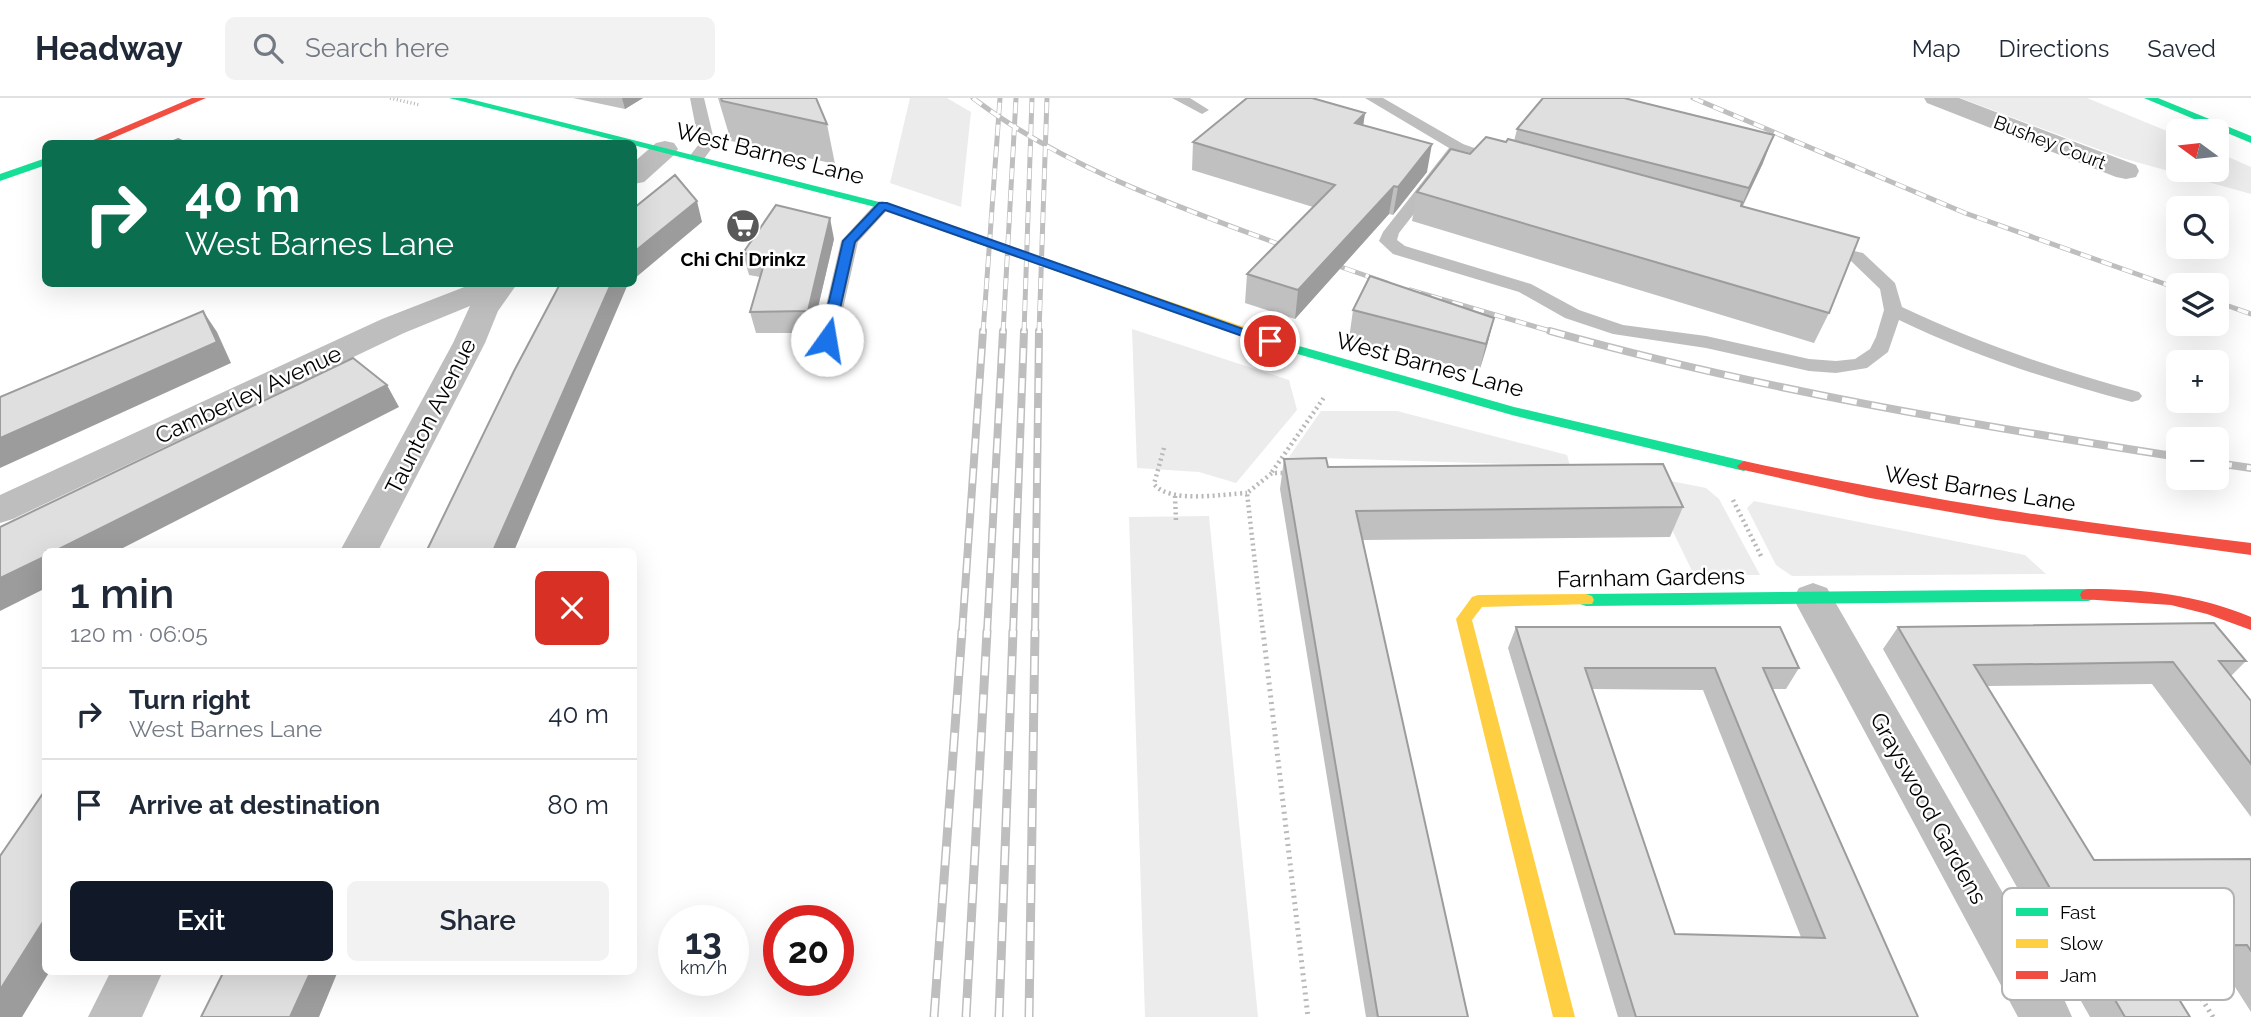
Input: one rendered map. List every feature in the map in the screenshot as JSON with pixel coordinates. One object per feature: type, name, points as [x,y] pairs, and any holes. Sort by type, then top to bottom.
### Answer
[{"type":"main road","points":[[99,140],[201,98]]},
{"type":"main road","name":"West Barnes Lane","points":[[454,98],[628,140]]},
{"type":"main road","points":[[2149,98],[2251,140]]},
{"type":"main road","name":"West Barnes Lane","points":[[637,142],[883,206],[1270,341],[1512,411],[1818,483],[1966,511],[2251,550]]},
{"type":"main road","points":[[0,178],[42,162]]},
{"type":"main road","name":"Farnham Gardens","points":[[1564,1017],[1464,620],[1478,601],[2146,594],[2177,597],[2218,609],[2251,624]]},
{"type":"street","name":"Bushey Court","points":[[1936,98],[2126,171]]},
{"type":"street","points":[[637,173],[665,149]]},
{"type":"street","name":"Camberley Avenue","points":[[0,510],[393,326],[492,287]]},
{"type":"street","name":"Taunton Avenue","points":[[361,548],[469,343],[482,310],[498,287]]},
{"type":"street","name":"Grayswood Gardens","points":[[1799,598],[2002,942]]},
{"type":"street","points":[[114,1017],[136,975]]},
{"type":"street","name":"Grayswood Gardens","points":[[2036,1000],[2046,1017]]},
{"type":"lane","points":[[697,98],[707,144],[698,157]]},
{"type":"lane","points":[[1179,98],[1202,110]]},
{"type":"lane","points":[[1372,98],[1458,147],[1515,165]]},
{"type":"lane","points":[[1458,147],[1391,232],[1388,241],[1399,250],[1525,288],[1572,314],[1620,330],[1706,342],[1809,365],[1836,367],[1860,364],[1878,352],[1893,310],[1889,287],[1857,257],[1804,243]]},
{"type":"lane","points":[[827,340],[849,241],[883,206]]},
{"type":"lane","points":[[1893,310],[1993,355],[2057,377],[2132,396]]},
{"type":"path","points":[[1164,448],[1154,484],[1160,492],[1175,496],[1247,493],[1272,473],[1331,387]]},
{"type":"path","points":[[1272,473],[1299,473]]},
{"type":"path","points":[[1247,493],[1308,1017]]},
{"type":"path","points":[[1175,496],[1176,521]]},
{"type":"path","points":[[1732,499],[1799,598]]},
{"type":"path","points":[[2234,971],[2238,971]]},
{"type":"path","points":[[2203,1000],[2213,1017]]},
{"type":"shaded area","points":[[910,98],[947,98],[971,112],[961,207],[890,183]]},
{"type":"shaded area","points":[[1960,98],[2087,98],[2166,131],[2166,170],[2122,158]]},
{"type":"shaded area","points":[[2230,158],[2251,167],[2251,194],[2208,182],[2230,182]]},
{"type":"shaded area","points":[[1132,329],[1289,380],[1297,410],[1236,483],[1199,472],[1137,468]]},
{"type":"shaded area","points":[[1321,411],[1397,411],[1567,455],[1570,466],[1289,457]]},
{"type":"shaded area","points":[[1646,476],[1706,488],[1719,499],[1760,575],[1694,575]]},
{"type":"shaded area","points":[[1754,501],[2025,555],[2046,574],[1792,576],[1776,565],[1747,508]]},
{"type":"shaded area","points":[[1209,516],[1258,1017],[1145,1017],[1129,517]]},
{"type":"building","points":[[721,98],[816,98],[827,124],[722,101]]},
{"type":"building","points":[[1247,98],[1312,98],[1365,113],[1355,123],[1432,144],[1398,187],[1394,186],[1298,290],[1247,274],[1335,185],[1193,142]]},
{"type":"building","points":[[1543,98],[1624,98],[1774,135],[1749,188],[1517,129]]},
{"type":"building","points":[[1486,137],[1506,142],[1508,139],[1742,202],[1741,206],[1859,238],[1829,313],[1417,192],[1451,149],[1470,154]]},
{"type":"building","points":[[675,175],[697,201],[637,250],[637,206]]},
{"type":"building","points":[[776,205],[830,218],[808,311],[750,312],[766,257],[743,253]]},
{"type":"building","points":[[1370,276],[1494,318],[1486,344],[1353,310]]},
{"type":"building","points":[[558,287],[610,287],[494,548],[428,548],[514,371]]},
{"type":"building","points":[[203,311],[217,342],[0,438],[0,397]]},
{"type":"building","points":[[353,358],[387,385],[61,548],[42,548],[42,558],[0,578],[0,527]]},
{"type":"building","points":[[1326,458],[1328,467],[1663,464],[1683,507],[1356,511],[1468,1017],[1378,1017],[1284,459]]},
{"type":"building","points":[[2214,623],[2246,661],[2219,661],[2251,701],[2251,764],[2173,662],[1974,665],[2094,860],[2251,859],[2251,951],[2247,945],[2234,945],[2234,888],[2050,888],[1898,627]]},
{"type":"building","points":[[1516,627],[1780,627],[1799,668],[1763,668],[1918,1017],[1636,1017]],"holes":[[[1585,668],[1715,668],[1825,938],[1675,934]]]},
{"type":"building","points":[[42,795],[42,923],[0,990],[0,856]]},
{"type":"building","points":[[222,975],[309,975],[290,1017],[201,1017]]},
{"type":"building","points":[[2115,1000],[2179,1000],[2190,1017],[2125,1017]]},
{"type":"railway","points":[[973,98],[999,116]]},
{"type":"railway","points":[[999,116],[1000,98]]},
{"type":"railway","points":[[1014,126],[1016,98]]},
{"type":"railway","points":[[1031,136],[1032,98]]},
{"type":"railway","points":[[1045,145],[1047,98]]},
{"type":"railway","points":[[1693,98],[1965,213],[2166,284]]},
{"type":"railway","points":[[983,333],[999,116]]},
{"type":"railway","points":[[999,116],[1014,126]]},
{"type":"railway","points":[[1003,333],[1014,126]]},
{"type":"railway","points":[[1014,126],[1031,136]]},
{"type":"railway","points":[[1024,333],[1031,136]]},
{"type":"railway","points":[[1031,136],[1045,145]]},
{"type":"railway","points":[[1039,333],[1045,145]]},
{"type":"railway","points":[[1045,145],[1128,186],[1295,250]]},
{"type":"railway","points":[[1324,261],[1387,283]]},
{"type":"railway","points":[[1410,290],[1552,332]]},
{"type":"railway","points":[[2229,306],[2251,314]]},
{"type":"railway","points":[[962,633],[983,331]]},
{"type":"railway","points":[[987,633],[1003,331]]},
{"type":"railway","points":[[1013,633],[1024,331]]},
{"type":"railway","points":[[1035,633],[1039,331]]},
{"type":"railway","points":[[1552,332],[1784,388],[2020,432],[2166,455]]},
{"type":"railway","points":[[1552,332],[1557,333]]},
{"type":"railway","points":[[2229,465],[2251,468]]},
{"type":"railway","points":[[934,1017],[962,631]]},
{"type":"railway","points":[[966,1017],[987,631]]},
{"type":"railway","points":[[999,1017],[1013,631]]},
{"type":"railway","points":[[1029,1017],[1035,631]]},
{"type":"traffic: fast","points":[[454,98],[621,140]]},
{"type":"traffic: fast","points":[[2149,98],[2251,140]]},
{"type":"traffic: fast","points":[[637,144],[883,206],[1014,252]]},
{"type":"traffic: fast","points":[[0,178],[42,162]]},
{"type":"traffic: fast","points":[[1292,348],[1512,411],[1744,466]]},
{"type":"traffic: fast","points":[[1586,600],[2088,595]]},
{"type":"traffic: slow","points":[[1014,252],[1292,348]]},
{"type":"traffic: slow","points":[[1564,1017],[1464,619],[1478,601],[1586,600]]},
{"type":"traffic: jam","points":[[99,140],[201,98]]},
{"type":"traffic: jam","points":[[1744,466],[1870,493],[1996,515],[2251,549]]},
{"type":"traffic: jam","points":[[2088,595],[2132,595],[2171,599],[2210,608],[2251,624]]},
{"type":"place","name":"Chi Chi Drinkz","points":[[743,226]]},
{"type":"route","points":[[827,340],[849,241],[883,206],[1270,341]]}]
